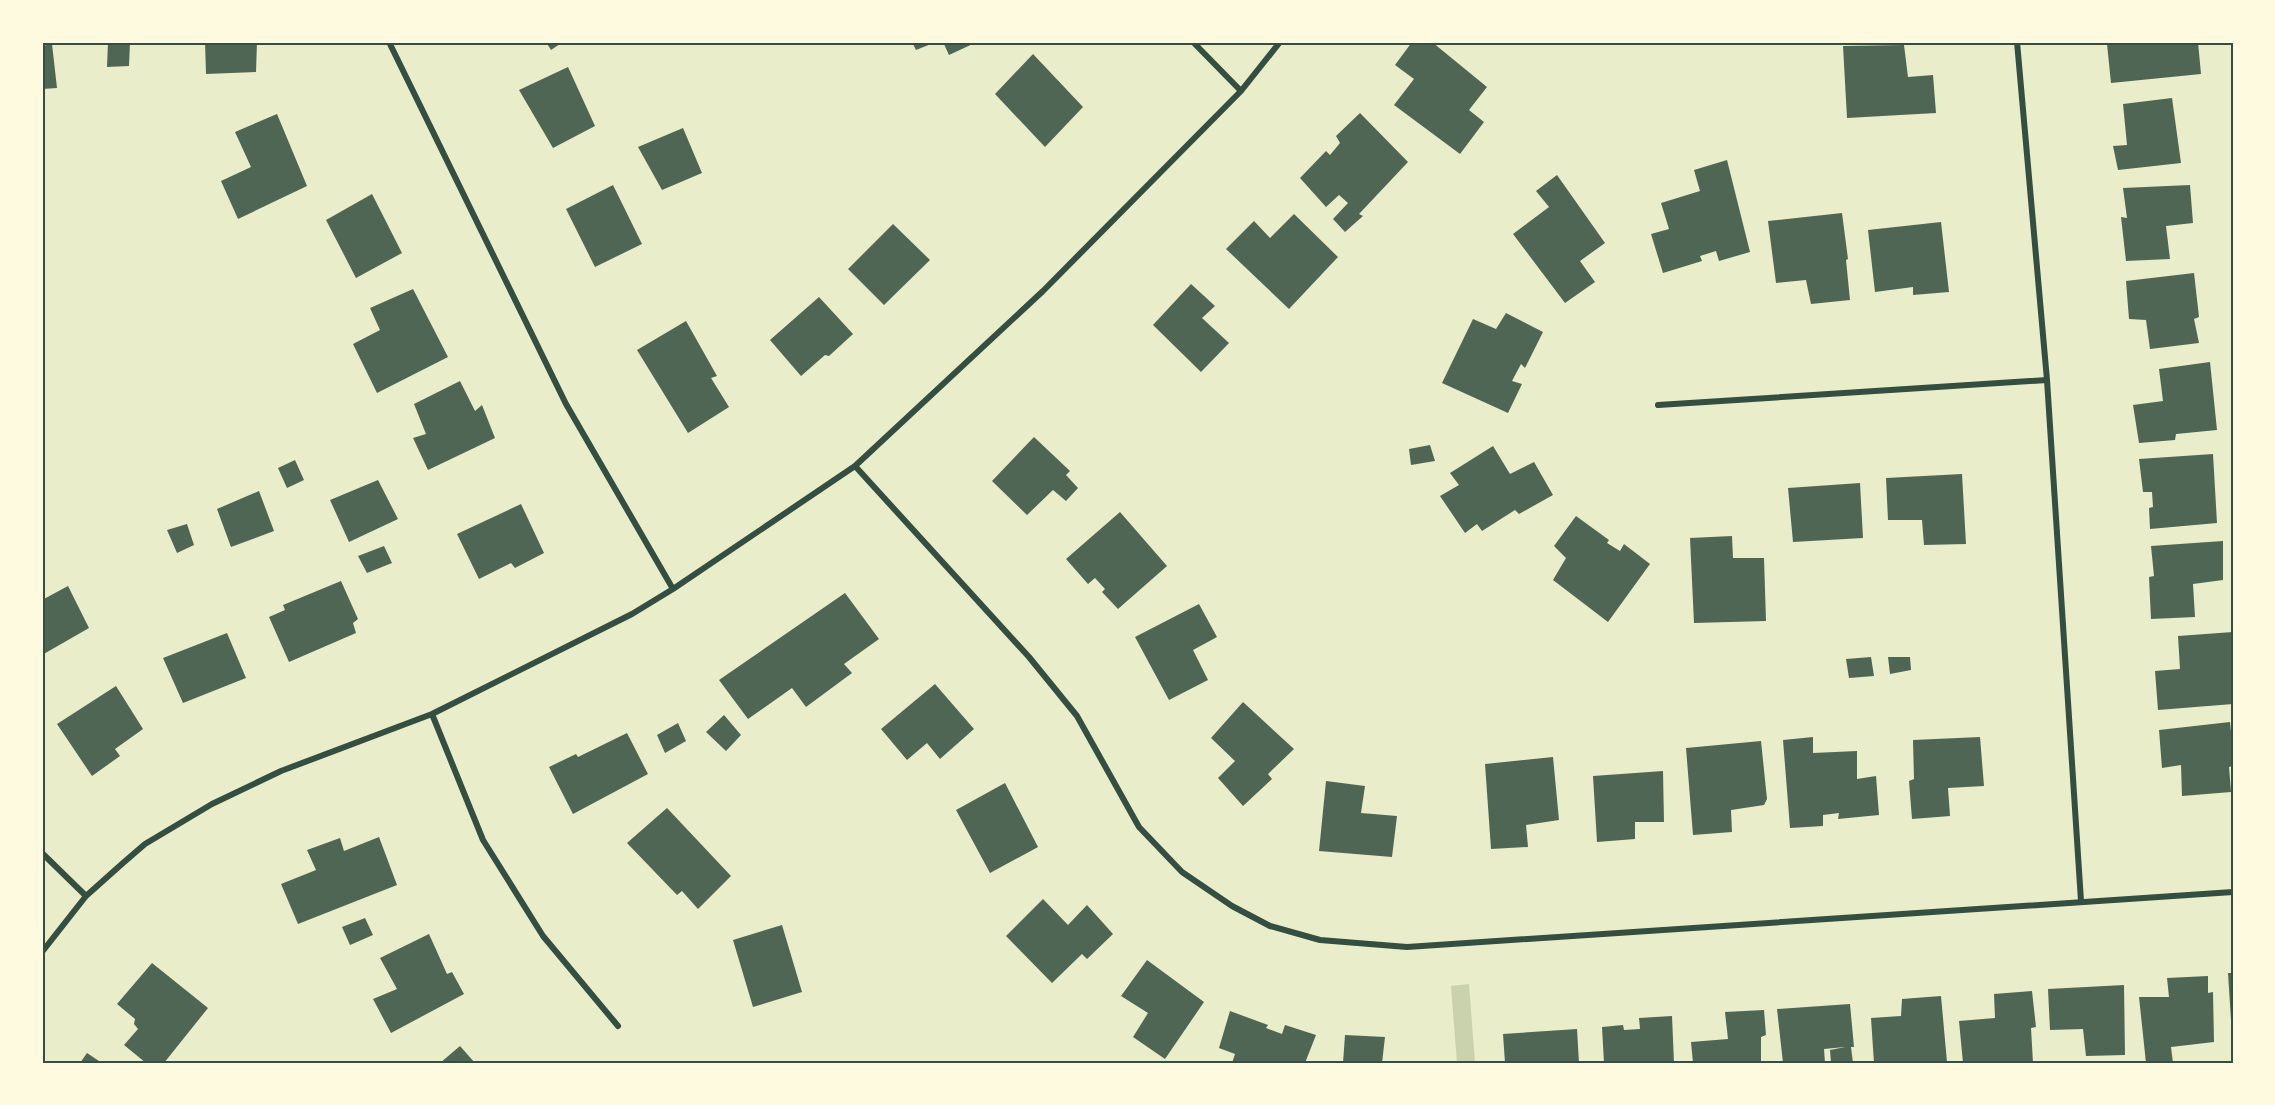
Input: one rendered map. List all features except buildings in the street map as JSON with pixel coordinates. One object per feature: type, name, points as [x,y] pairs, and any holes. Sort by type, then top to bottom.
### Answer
[{"type":"street","points":[[389,42],[566,404],[673,589]]},
{"type":"street","points":[[1193,42],[1241,91]]},
{"type":"street","points":[[42,952],[86,896],[145,844],[212,804],[281,771],[432,714],[632,614],[673,589],[855,466],[1043,291],[1241,91],[1280,42]]},
{"type":"street","points":[[2017,42],[2047,380],[2081,901]]},
{"type":"street","points":[[1658,405],[2047,380]]},
{"type":"street","points":[[855,466],[988,609],[1077,716],[1139,827],[1182,872],[1232,906],[1270,926],[1320,940],[1407,947],[2233,892]]},
{"type":"street","points":[[432,714],[483,840],[543,936],[618,1026]]},
{"type":"street","points":[[42,853],[86,896]]},
{"type":"green space","points":[[1469,984],[1475,1063],[1457,1063],[1451,986]]}]
